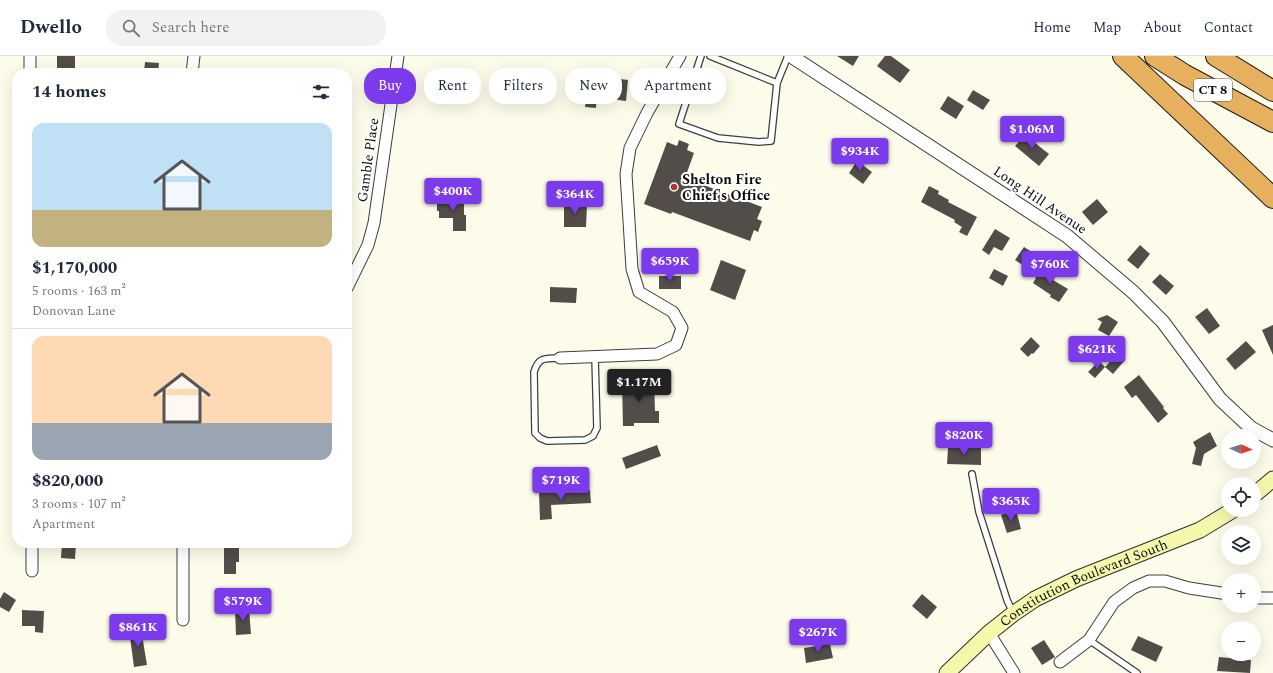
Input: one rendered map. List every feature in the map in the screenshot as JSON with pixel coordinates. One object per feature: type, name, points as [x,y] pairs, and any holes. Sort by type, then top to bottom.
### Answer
[{"type":"highway","points":[[1123,56],[1273,198]]},
{"type":"highway","name":"CT 8","points":[[1155,56],[1185,75],[1273,122]]},
{"type":"highway","name":"CT 8","points":[[1216,56],[1273,91]]},
{"type":"main road","points":[[1261,488],[1273,479]]},
{"type":"main road","name":"Constitution Boulevard South","points":[[947,673],[989,633],[1035,599],[1076,579],[1200,530],[1221,517]]},
{"type":"street","points":[[30,56],[30,68]]},
{"type":"street","points":[[193,68],[194,56]]},
{"type":"street","name":"Gamble Place","points":[[352,278],[368,245],[374,223],[398,56]]},
{"type":"street","points":[[560,358],[657,354],[676,345],[682,328],[673,312],[639,292],[632,269],[626,174],[630,148],[647,113],[680,56]]},
{"type":"street","name":"Long Hill Avenue","points":[[789,56],[1067,236],[1132,292],[1164,322],[1220,399],[1252,428],[1273,440]]},
{"type":"street","points":[[32,548],[32,571]]},
{"type":"street","points":[[183,548],[183,620]]},
{"type":"street","points":[[1060,662],[1089,640],[1114,602],[1132,588],[1149,581],[1165,581],[1189,588],[1221,593]]},
{"type":"street","points":[[1261,598],[1273,598]]},
{"type":"street","points":[[989,633],[1014,673]]},
{"type":"lane","points":[[701,56],[679,124],[718,138],[759,142],[771,141],[777,83],[789,56]]},
{"type":"lane","points":[[710,56],[777,83]]},
{"type":"lane","points":[[560,358],[542,360],[537,363],[534,372],[536,433],[540,438],[547,441],[585,440],[593,436],[597,428],[595,357]]},
{"type":"lane","points":[[972,474],[979,512],[1007,600],[1013,614]]},
{"type":"lane","points":[[1089,640],[1137,673]]},
{"type":"building","points":[[57,56],[75,56],[75,68],[57,68]]},
{"type":"building","points":[[837,56],[859,56],[853,66]]},
{"type":"building","points":[[885,56],[891,56],[910,70],[900,83],[877,66]]},
{"type":"building","points":[[145,62],[159,63],[158,68],[144,68]]},
{"type":"building","points":[[622,79],[628,80],[626,101],[622,100]]},
{"type":"building","points":[[973,90],[990,100],[983,110],[967,100]]},
{"type":"building","points":[[948,96],[964,106],[956,119],[940,109]]},
{"type":"building","points":[[585,104],[596,104],[596,108],[585,107]]},
{"type":"building","points":[[1025,135],[1049,154],[1039,166],[1015,146]]},
{"type":"building","points":[[679,140],[689,144],[687,150],[694,153],[685,178],[762,207],[757,219],[762,221],[758,232],[754,230],[750,241],[672,212],[671,214],[644,204],[667,142],[677,146]]},
{"type":"building","points":[[857,161],[872,172],[863,184],[849,173]]},
{"type":"building","points":[[929,186],[939,191],[938,194],[949,200],[948,202],[977,217],[967,236],[959,232],[962,227],[954,222],[955,220],[921,202]]},
{"type":"building","points":[[437,198],[464,198],[466,231],[453,231],[453,218],[439,218],[439,211],[437,211]]},
{"type":"building","points":[[1097,199],[1108,212],[1093,225],[1082,212]]},
{"type":"building","points":[[564,204],[587,204],[586,227],[564,227]]},
{"type":"building","points":[[995,229],[1010,238],[1002,251],[994,247],[989,255],[982,250]]},
{"type":"building","points":[[1140,245],[1150,254],[1138,269],[1127,260]]},
{"type":"building","points":[[1024,247],[1038,256],[1029,269],[1015,260]]},
{"type":"building","points":[[721,260],[746,270],[735,300],[710,290]]},
{"type":"building","points":[[1039,268],[1055,278],[1053,280],[1068,289],[1059,302],[1050,297],[1051,295],[1033,283],[1036,278],[1034,276]]},
{"type":"building","points":[[994,269],[1008,276],[1003,286],[989,278]]},
{"type":"building","points":[[1160,274],[1174,286],[1166,295],[1152,282]]},
{"type":"building","points":[[659,276],[681,276],[681,289],[659,289]]},
{"type":"building","points":[[550,287],[577,288],[576,303],[550,302]]},
{"type":"building","points":[[1207,308],[1220,326],[1209,334],[1195,317]]},
{"type":"building","points":[[1107,315],[1118,322],[1109,336],[1098,330],[1102,322],[1097,319]]},
{"type":"building","points":[[1273,325],[1273,355],[1262,330]]},
{"type":"building","points":[[1031,337],[1040,346],[1028,357],[1020,349]]},
{"type":"building","points":[[1246,341],[1256,352],[1235,370],[1226,359]]},
{"type":"building","points":[[1117,354],[1125,360],[1113,374],[1105,367]]},
{"type":"building","points":[[1099,361],[1105,367],[1095,378],[1088,372]]},
{"type":"building","points":[[1139,375],[1168,414],[1158,423],[1136,395],[1132,398],[1124,387]]},
{"type":"building","points":[[633,380],[654,380],[655,411],[659,411],[659,423],[634,423],[634,426],[623,426],[622,384],[633,384]]},
{"type":"building","points":[[1210,432],[1217,446],[1204,454],[1201,466],[1192,464],[1196,448],[1193,442]]},
{"type":"building","points":[[657,445],[661,456],[626,469],[622,458]]},
{"type":"building","points":[[948,448],[981,448],[981,465],[947,464]]},
{"type":"building","points":[[590,490],[591,503],[551,505],[552,519],[540,520],[539,493]]},
{"type":"building","points":[[1016,510],[1021,529],[1007,533],[1001,515]]},
{"type":"building","points":[[62,548],[76,548],[75,559],[61,558]]},
{"type":"building","points":[[224,548],[239,548],[239,562],[236,562],[236,574],[224,574]]},
{"type":"building","points":[[4,592],[16,600],[9,612],[0,607],[0,599]]},
{"type":"building","points":[[922,594],[937,607],[927,619],[912,606]]},
{"type":"building","points":[[249,609],[251,634],[236,635],[235,610]]},
{"type":"building","points":[[22,610],[44,611],[43,633],[35,632],[35,626],[22,626]]},
{"type":"building","points":[[141,629],[147,665],[134,667],[129,630]]},
{"type":"building","points":[[1138,636],[1163,647],[1156,662],[1131,650]]},
{"type":"building","points":[[1044,640],[1055,657],[1042,665],[1031,648]]},
{"type":"building","points":[[830,644],[833,658],[806,663],[804,648]]},
{"type":"building","points":[[1219,657],[1221,657],[1221,661],[1251,661],[1250,673],[1217,671]]},
{"type":"place","name":"Shelton Fire Chief's Office","points":[[674,187]]}]
